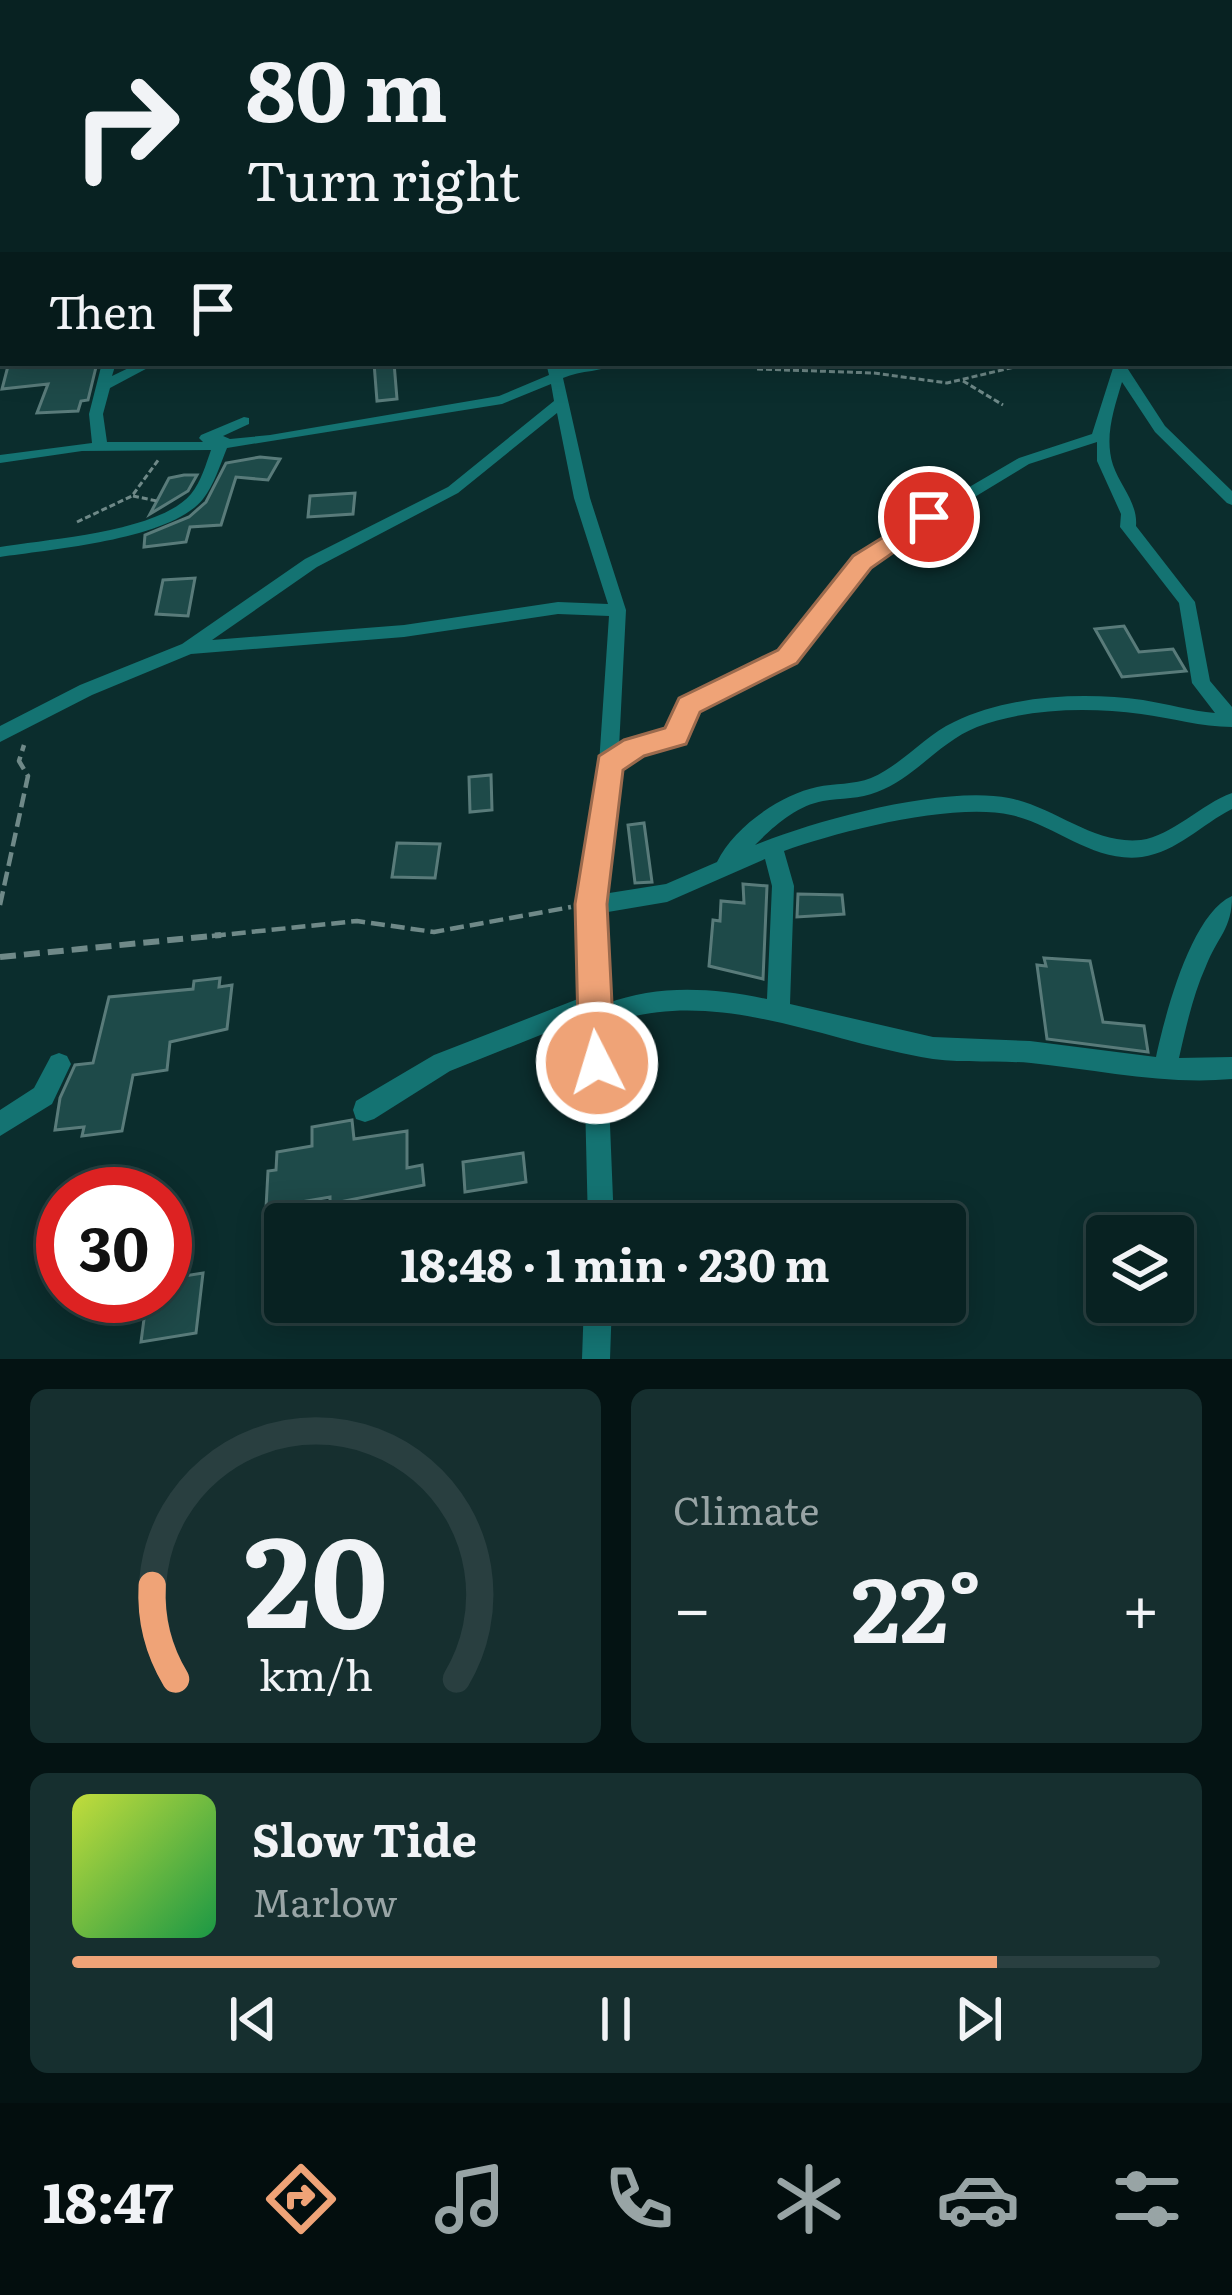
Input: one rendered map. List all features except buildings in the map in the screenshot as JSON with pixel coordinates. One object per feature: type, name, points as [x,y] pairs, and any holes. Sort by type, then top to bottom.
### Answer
[{"type":"street","points":[[100,446],[96,414],[108,366]]},
{"type":"street","points":[[104,386],[144,366]]},
{"type":"street","points":[[0,459],[100,446],[192,446],[235,434],[502,400],[553,371],[590,366]]},
{"type":"street","points":[[1118,366],[1103,429],[1107,473],[1126,507],[1130,532],[1187,602],[1201,683],[1232,720]]},
{"type":"street","points":[[1119,366],[1160,428],[1232,500]]},
{"type":"street","points":[[553,371],[617,610],[609,764],[591,904],[600,1203]]},
{"type":"street","points":[[0,734],[188,648],[311,563],[453,490],[559,404]]},
{"type":"street","points":[[609,764],[634,748],[676,736],[689,705],[788,656],[862,562],[883,545],[1024,461],[1087,444],[1103,429]]},
{"type":"street","points":[[0,552],[119,532],[184,508],[198,495],[235,434]]},
{"type":"street","points":[[188,648],[404,631],[558,608],[617,610]]},
{"type":"street","points":[[714,874],[791,805],[811,796],[872,788],[941,736],[976,721],[1022,709],[1080,706],[1141,707],[1204,722],[1232,720]]},
{"type":"street","points":[[591,904],[658,899],[772,847],[859,820],[988,804],[1027,811],[1107,846],[1142,848],[1172,838],[1232,802]]},
{"type":"street","points":[[772,847],[783,886],[778,1010]]},
{"type":"street","points":[[1165,1067],[1190,980],[1207,940],[1232,905]]},
{"type":"street","points":[[365,1110],[442,1063],[593,1012],[652,1004],[742,1004],[958,1052],[1028,1052],[1165,1067],[1232,1068]]},
{"type":"street","points":[[0,1124],[43,1096],[59,1064]]},
{"type":"street","points":[[596,1359],[597,1323]]},
{"type":"path","points":[[757,369],[964,381],[1020,366]]},
{"type":"path","points":[[964,381],[1004,405]]},
{"type":"path","points":[[37,544],[132,496],[159,460],[148,445]]},
{"type":"path","points":[[0,905],[28,776],[20,761],[28,736]]},
{"type":"path","points":[[0,957],[357,921],[434,932],[591,904]]},
{"type":"route","points":[[597,1063],[591,1004],[591,904],[609,764],[634,748],[676,736],[689,705],[788,656],[825,615],[862,562],[929,517]]}]
